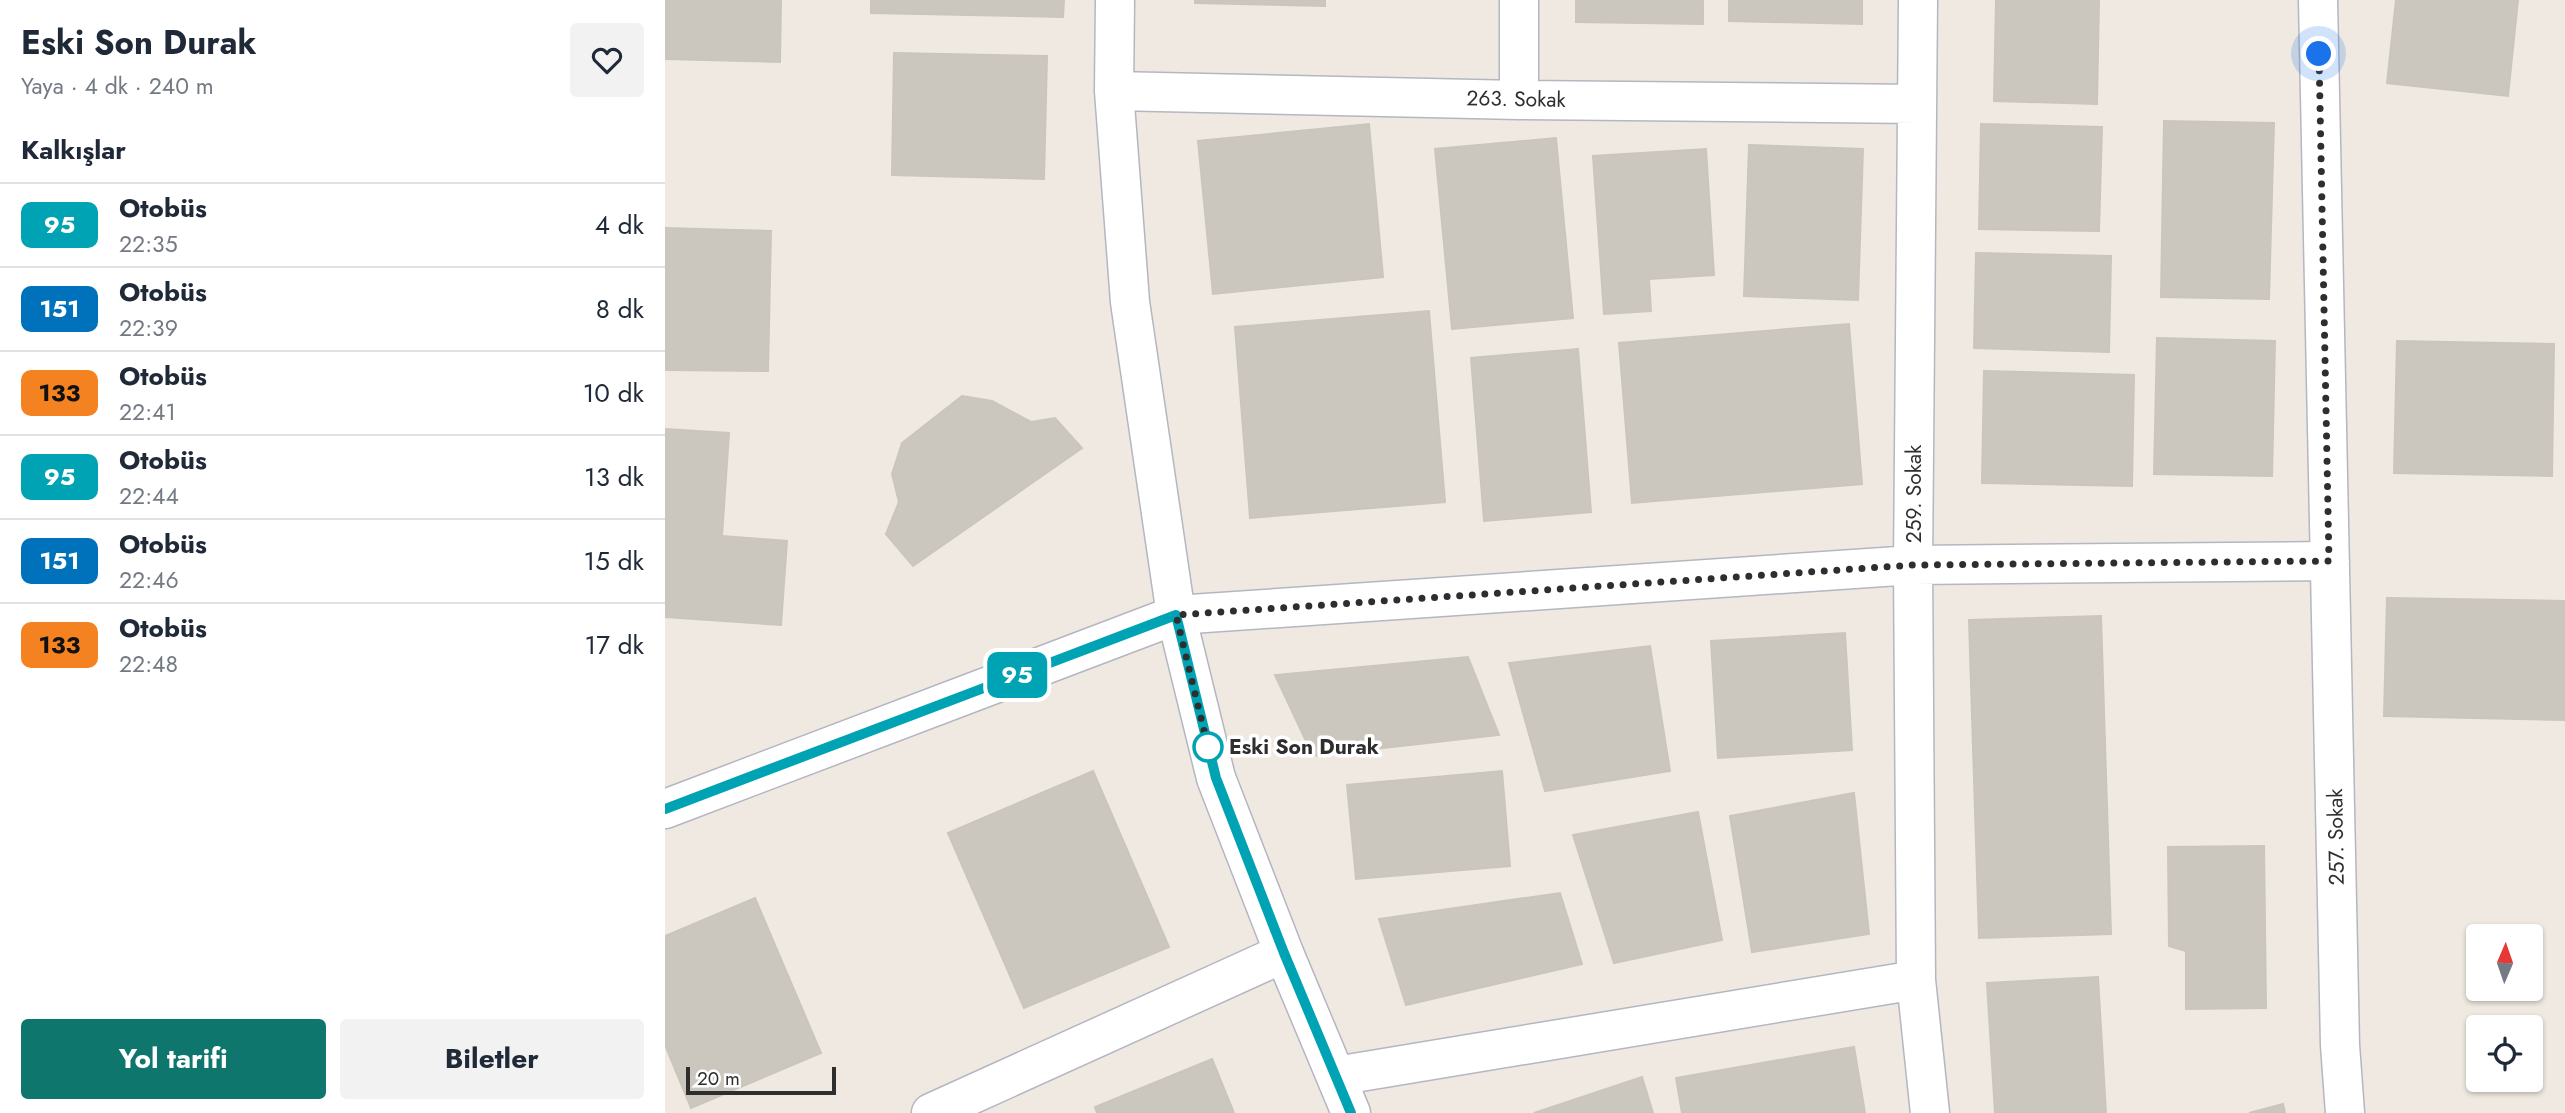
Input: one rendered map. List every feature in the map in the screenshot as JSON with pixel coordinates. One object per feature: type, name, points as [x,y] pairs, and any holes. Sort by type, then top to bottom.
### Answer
[{"type":"street","points":[[1115,0],[1114,91],[1130,302],[1176,615],[1216,778],[1284,953],[1351,1113]]},
{"type":"street","points":[[1519,100],[1520,0]]},
{"type":"street","name":"259. Sokak","points":[[1918,0],[1913,565],[1916,980],[1930,1113]]},
{"type":"street","name":"257. Sokak","points":[[2318,0],[2340,1045],[2345,1113]]},
{"type":"street","name":"263. Sokak","points":[[1114,91],[1519,100],[1917,104]]},
{"type":"street","points":[[665,809],[1176,615],[1913,565],[2329,561]]},
{"type":"street","points":[[931,1113],[1284,953]]},
{"type":"street","points":[[1336,1076],[1916,980]]},
{"type":"building","points":[[665,0],[781,0],[780,62],[665,59]]},
{"type":"building","points":[[871,0],[1064,0],[1063,17],[871,13]]},
{"type":"building","points":[[1195,0],[1325,0],[1325,6],[1195,3]]},
{"type":"building","points":[[1576,0],[1703,0],[1703,24],[1576,22]]},
{"type":"building","points":[[1729,0],[1862,0],[1862,24],[1729,21]]},
{"type":"building","points":[[1996,0],[2099,0],[2097,104],[1994,101]]},
{"type":"building","points":[[2396,0],[2518,0],[2508,96],[2387,83]]},
{"type":"building","points":[[894,53],[1047,56],[1044,179],[892,175]]},
{"type":"building","points":[[2164,121],[2274,123],[2269,299],[2161,297]]},
{"type":"building","points":[[1369,124],[1383,277],[1213,294],[1198,141]]},
{"type":"building","points":[[1981,124],[2102,127],[2099,231],[1979,229]]},
{"type":"building","points":[[1556,138],[1573,318],[1452,329],[1435,149]]},
{"type":"building","points":[[1749,145],[1863,149],[1858,300],[1744,296]]},
{"type":"building","points":[[1706,149],[1714,275],[1649,279],[1651,311],[1604,314],[1593,156]]},
{"type":"building","points":[[665,228],[771,231],[768,371],[665,370]]},
{"type":"building","points":[[1976,253],[2111,256],[2109,352],[1974,348]]},
{"type":"building","points":[[1429,311],[1445,502],[1250,518],[1235,327]]},
{"type":"building","points":[[1849,324],[1862,484],[1632,503],[1619,343]]},
{"type":"building","points":[[2157,338],[2275,341],[2272,476],[2154,474]]},
{"type":"building","points":[[2397,341],[2554,344],[2552,476],[2394,473]]},
{"type":"building","points":[[1578,349],[1591,512],[1484,521],[1471,358]]},
{"type":"building","points":[[1984,371],[2134,375],[2132,486],[1982,483]]},
{"type":"building","points":[[962,396],[992,401],[1031,422],[1055,418],[1082,448],[913,566],[886,534],[899,502],[892,474],[902,443]]},
{"type":"building","points":[[665,429],[729,433],[722,536],[787,541],[781,625],[665,617]]},
{"type":"building","points":[[2387,598],[2565,601],[2565,720],[2384,716]]},
{"type":"building","points":[[2101,616],[2111,934],[1979,938],[1969,620]]},
{"type":"building","points":[[1845,633],[1852,750],[1718,758],[1711,641]]},
{"type":"building","points":[[1650,646],[1670,771],[1545,791],[1509,663]]},
{"type":"building","points":[[1468,657],[1499,735],[1313,756],[1275,675]]},
{"type":"building","points":[[1093,771],[1169,947],[1024,1008],[948,833]]},
{"type":"building","points":[[1502,771],[1510,866],[1356,879],[1347,785]]},
{"type":"building","points":[[1854,793],[1869,934],[1752,952],[1730,816]]},
{"type":"building","points":[[1698,812],[1722,940],[1614,963],[1573,835]]},
{"type":"building","points":[[2264,846],[2266,1008],[2186,1009],[2186,951],[2169,946],[2168,847]]},
{"type":"building","points":[[1560,893],[1582,964],[1406,1005],[1379,919]]},
{"type":"building","points":[[755,898],[821,1053],[691,1108],[665,1045],[665,936]]},
{"type":"building","points":[[2098,977],[2106,1113],[1995,1113],[1987,983]]},
{"type":"building","points":[[1854,1047],[1865,1113],[1682,1113],[1676,1078]]},
{"type":"building","points":[[1212,1059],[1234,1113],[1097,1113],[1095,1107]]},
{"type":"building","points":[[1642,1077],[1653,1113],[1534,1113]]},
{"type":"building","points":[[2283,1104],[2285,1113],[2249,1113]]},
{"type":"bus line","name":"95","points":[[665,809],[1176,615],[1216,778],[1284,953],[1351,1113]]},
{"type":"place","name":"Eski Son Durak","points":[[1208,747]]},
{"type":"route","points":[[1208,747],[1209,751],[1176,615],[1913,565],[2329,561],[2319,54]]}]
